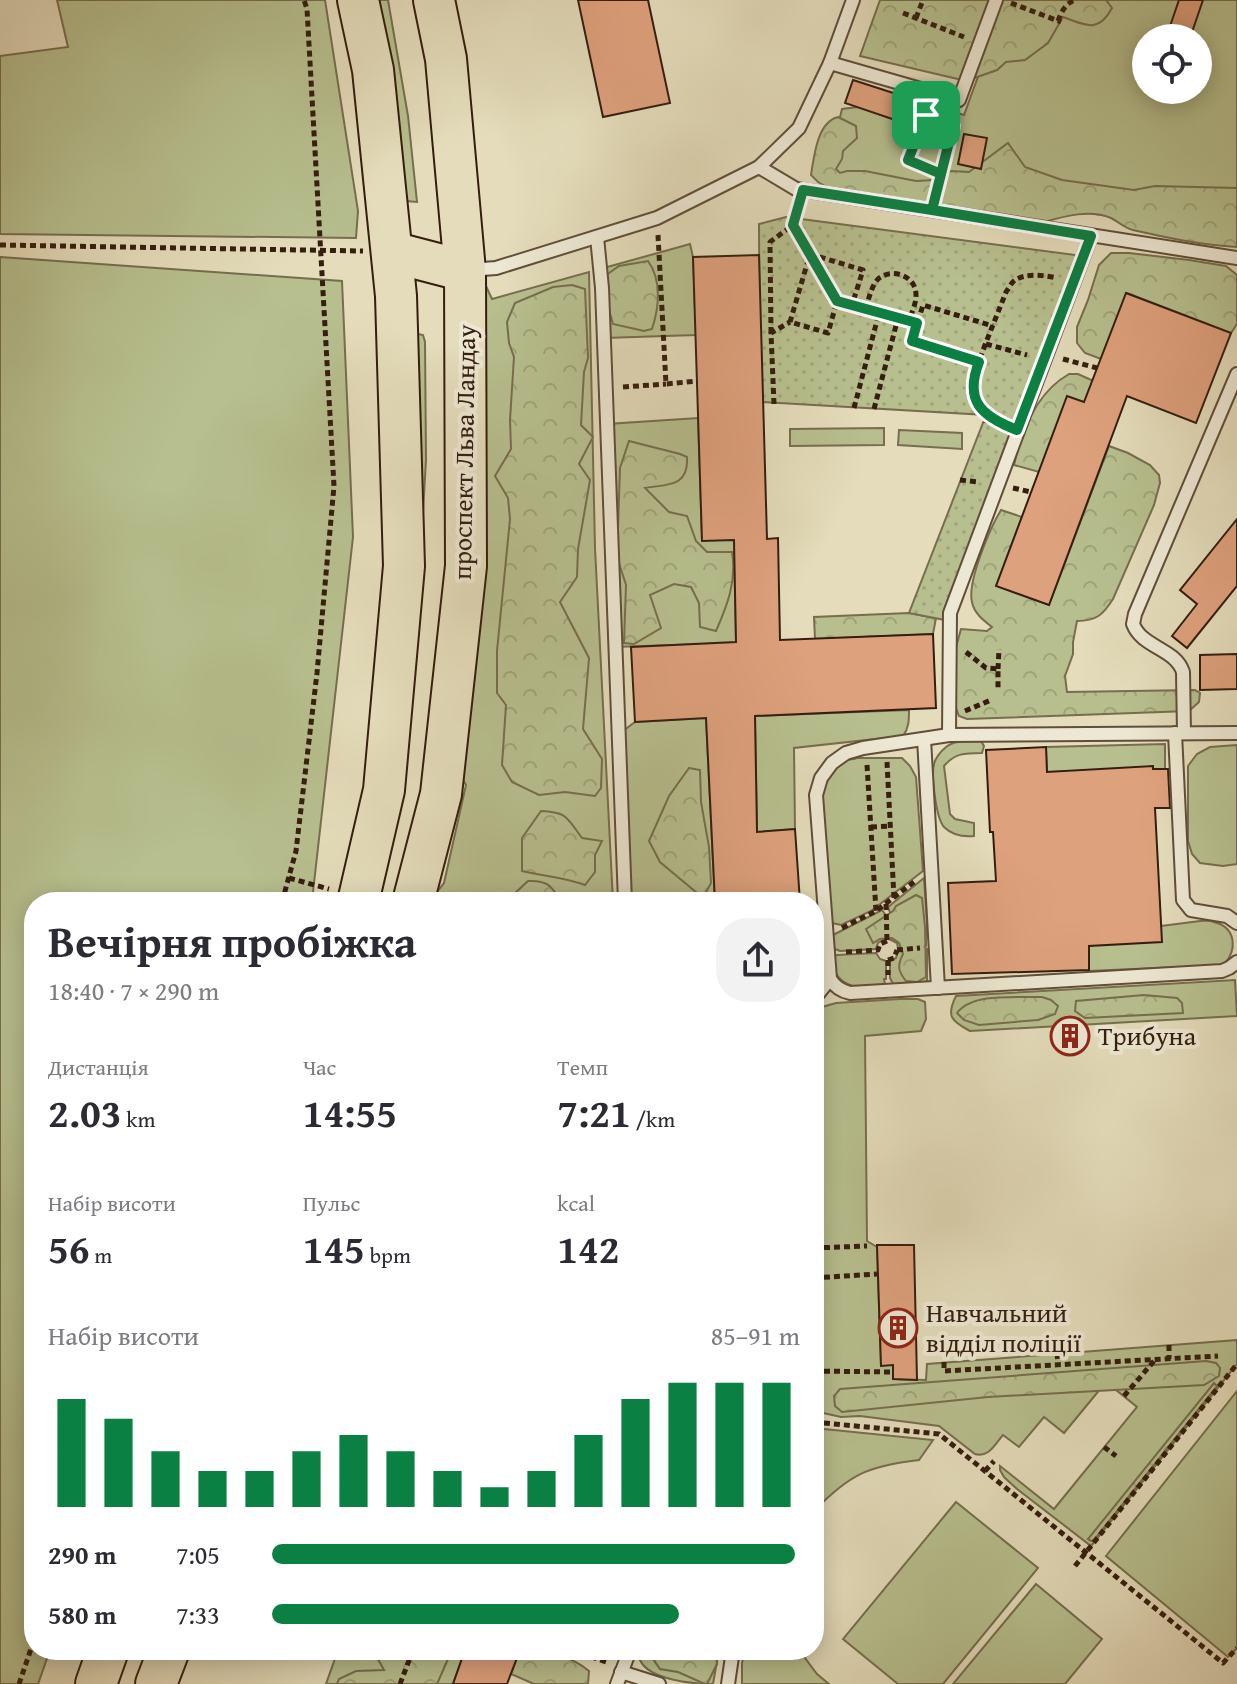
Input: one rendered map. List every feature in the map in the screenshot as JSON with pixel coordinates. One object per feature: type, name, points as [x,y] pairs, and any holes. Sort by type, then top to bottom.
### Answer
[{"type":"main road","points":[[346,892],[384,790],[404,566],[396,296],[373,70],[358,0]]},
{"type":"main road","name":"проспект Льва Ландау","points":[[416,892],[441,794],[466,566],[465,271],[446,59],[434,0]]},
{"type":"main road","points":[[392,252],[465,271]]},
{"type":"main road","points":[[96,1684],[104,1660]]},
{"type":"main road","points":[[156,1684],[165,1660]]},
{"type":"lane","points":[[465,271],[496,268],[657,218],[759,167],[799,128],[830,63],[853,0]]},
{"type":"lane","points":[[830,63],[959,100],[996,0]]},
{"type":"lane","points":[[759,167],[796,189],[1237,258]]},
{"type":"lane","points":[[949,735],[950,613],[1091,236]]},
{"type":"lane","points":[[597,237],[602,288],[625,892]]},
{"type":"lane","points":[[1237,374],[1133,624],[1138,635],[1171,656],[1183,672],[1180,733],[1183,900],[1191,910],[1227,916],[1237,923]]},
{"type":"lane","points":[[824,892],[816,795],[821,778],[832,763],[846,753],[949,735],[1237,733]]},
{"type":"lane","points":[[924,739],[938,988]]},
{"type":"lane","points":[[824,897],[830,979],[838,989],[850,993],[1222,971],[1237,962]]},
{"type":"lane","points":[[824,986],[830,979]]},
{"type":"lane","points":[[728,1684],[732,1660]]},
{"type":"lane","points":[[621,1675],[659,1684]]},
{"type":"path","points":[[285,892],[296,851],[317,673],[334,486],[307,9],[304,0]]},
{"type":"path","points":[[916,18],[923,0]]},
{"type":"path","points":[[1002,0],[1059,21],[1061,13],[1075,0]]},
{"type":"path","points":[[903,13],[980,43]]},
{"type":"path","points":[[932,210],[959,100]]},
{"type":"path","points":[[941,174],[908,160],[926,115],[953,126]]},
{"type":"path","points":[[774,404],[770,242],[793,225],[803,190]]},
{"type":"path","points":[[657,218],[666,384]]},
{"type":"path","points":[[793,225],[837,301],[917,323]]},
{"type":"path","points":[[0,245],[392,252]]},
{"type":"path","points":[[810,254],[863,270],[852,305]]},
{"type":"path","points":[[771,333],[790,322],[810,254]]},
{"type":"path","points":[[865,309],[874,283],[888,273],[898,273],[915,288],[916,297],[909,321]]},
{"type":"path","points":[[1000,424],[982,411],[974,396],[973,378],[1006,292],[1015,280],[1031,276],[1046,275],[1073,282]]},
{"type":"path","points":[[790,322],[828,333],[837,301]]},
{"type":"path","points":[[979,362],[912,341],[923,305],[993,326]]},
{"type":"path","points":[[854,408],[879,313]]},
{"type":"path","points":[[874,409],[898,318]]},
{"type":"path","points":[[986,344],[1097,368]]},
{"type":"path","points":[[605,388],[697,381]]},
{"type":"path","points":[[984,420],[1017,430]]},
{"type":"path","points":[[950,639],[986,668],[998,669]]},
{"type":"path","points":[[998,690],[999,649]]},
{"type":"path","points":[[886,745],[894,898]]},
{"type":"path","points":[[866,748],[876,911]]},
{"type":"path","points":[[871,827],[890,826]]},
{"type":"path","points":[[827,935],[876,911],[931,868]]},
{"type":"path","points":[[289,878],[332,892]]},
{"type":"path","points":[[886,904],[887,941]]},
{"type":"path","points":[[828,953],[880,955],[891,959],[897,952],[894,944],[887,941],[880,944],[880,955]]},
{"type":"path","points":[[824,1248],[867,1246]]},
{"type":"path","points":[[824,1277],[877,1274]]},
{"type":"path","points":[[1169,1345],[1169,1359]]},
{"type":"path","points":[[1057,1353],[1058,1365]]},
{"type":"path","points":[[944,1362],[944,1371],[1218,1356]]},
{"type":"path","points":[[1124,1396],[1155,1360]]},
{"type":"path","points":[[1075,1566],[1237,1364]]},
{"type":"path","points":[[824,1371],[893,1372]]},
{"type":"path","points":[[824,1423],[939,1434],[1223,1663],[1237,1648]]},
{"type":"path","points":[[1104,1447],[1116,1456]]},
{"type":"path","points":[[985,1471],[994,1461]]},
{"type":"path","points":[[19,1684],[27,1660]]},
{"type":"path","points":[[400,1684],[409,1660]]},
{"type":"path","points":[[592,1660],[621,1675]]},
{"type":"green space","points":[[57,0],[325,0],[358,211],[356,238],[0,234],[0,56],[68,47]]},
{"type":"green space","points":[[377,0],[388,0],[408,116],[417,202],[406,201]]},
{"type":"green space","points":[[880,0],[1106,0],[1112,8],[1102,22],[1091,25],[1063,17],[1048,43],[1025,60],[1006,62],[997,70],[966,81],[860,56]]},
{"type":"green space","points":[[1006,0],[1237,0],[1237,246],[1102,215],[839,179],[829,162],[842,109],[858,107],[907,124],[915,100],[964,115]]},
{"type":"green space","points":[[838,117],[856,126],[857,138],[843,151],[836,169],[840,173],[865,171],[916,181],[934,180],[951,171],[969,172],[1008,143],[1025,167],[1062,180],[1134,190],[1155,186],[1237,188],[1237,247],[1185,241],[1133,230],[1103,215],[1069,216],[1044,222],[832,190],[811,175],[821,133],[831,120]]},
{"type":"green space","points":[[786,217],[1083,256],[950,621],[909,613],[986,415],[760,402],[759,224]]},
{"type":"green space","points":[[690,244],[696,335],[604,338],[600,269]]},
{"type":"green space","points":[[1111,253],[1226,266],[1237,275],[1237,324],[1231,333],[1127,293],[1101,359],[1085,353],[1077,343],[1077,327],[1099,265]]},
{"type":"green space","points":[[0,257],[342,281],[353,537],[313,892],[24,892],[24,1660],[46,1660],[38,1684],[0,1684]]},
{"type":"green space","points":[[648,261],[656,277],[658,294],[652,329],[644,331],[613,324],[606,300],[609,289],[602,278],[619,266]]},
{"type":"green space","points":[[589,272],[595,548],[612,892],[437,892],[444,883],[466,785],[453,763],[485,284],[492,299]]},
{"type":"green space","points":[[572,285],[585,289],[588,358],[584,372],[581,425],[593,437],[579,464],[590,480],[578,549],[577,577],[560,602],[589,658],[583,729],[602,759],[601,788],[595,796],[565,792],[539,795],[512,782],[502,765],[506,705],[497,693],[497,651],[510,519],[508,498],[495,476],[511,449],[514,357],[507,322],[515,303],[553,287]]},
{"type":"green space","points":[[423,335],[425,342],[426,460],[417,619],[414,337]]},
{"type":"green space","points":[[1069,374],[1078,374],[1118,392],[1039,472],[1014,465],[1032,413],[1048,391]]},
{"type":"green space","points":[[698,418],[702,540],[734,540],[736,643],[615,647],[607,424]]},
{"type":"green space","points":[[884,428],[884,445],[790,446],[790,429]]},
{"type":"green space","points":[[899,430],[962,433],[962,449],[898,445]]},
{"type":"green space","points":[[629,441],[687,457],[684,474],[675,483],[645,488],[669,512],[687,516],[696,541],[707,552],[732,552],[732,583],[716,631],[700,627],[699,603],[691,587],[674,584],[650,595],[661,628],[634,644],[624,643],[626,585],[617,557],[620,468]]},
{"type":"green space","points":[[1109,446],[1150,465],[1159,475],[1160,483],[1154,505],[1113,599],[1098,616],[1077,621],[1073,654],[1065,676],[1067,692],[1195,690],[1200,693],[1199,702],[1189,711],[967,719],[959,716],[956,708],[955,651],[961,629],[987,631],[992,627],[975,610],[971,593],[980,555],[1001,510],[1022,517],[997,585],[1049,605]]},
{"type":"green space","points":[[909,613],[936,618],[933,634],[815,639],[814,617]]},
{"type":"green space","points":[[909,710],[908,727],[903,736],[794,748],[795,829],[757,832],[755,716]]},
{"type":"green space","points":[[706,718],[715,892],[624,892],[623,731],[635,722]]},
{"type":"green space","points":[[975,739],[984,746],[982,753],[952,758],[944,766],[950,814],[955,819],[974,823],[974,836],[962,836],[947,830],[941,822],[935,797],[934,764],[948,746]]},
{"type":"green space","points":[[1165,744],[1165,769],[1047,772],[1046,747]]},
{"type":"green space","points":[[1237,745],[1237,864],[1200,863],[1192,854],[1188,841],[1188,766],[1197,754],[1210,747]]},
{"type":"green space","points":[[902,758],[910,766],[916,777],[923,871],[871,911],[841,925],[829,921],[819,797],[835,768],[843,761]]},
{"type":"green space","points":[[689,768],[700,770],[711,883],[706,892],[696,892],[660,862],[649,841],[669,796]]},
{"type":"green space","points":[[541,811],[566,817],[582,838],[602,841],[595,855],[595,872],[585,885],[522,871],[522,838]]},
{"type":"green space","points":[[924,878],[926,946],[898,948],[897,943],[889,939],[888,917],[891,915],[888,907]]},
{"type":"green space","points":[[528,881],[548,885],[555,892],[516,892]]},
{"type":"green space","points":[[916,895],[922,898],[926,977],[917,982],[906,981],[901,974],[899,965],[903,954],[899,943],[892,938],[873,943],[866,929]]},
{"type":"green space","points":[[882,910],[885,914],[885,939],[878,943],[876,949],[840,951],[832,948],[833,935]]},
{"type":"green space","points":[[1200,921],[1222,925],[1231,934],[1233,946],[1224,965],[1089,971],[1089,946],[1161,926]]},
{"type":"green space","points":[[927,949],[927,981],[923,985],[894,986],[890,978],[890,961],[896,958],[898,951]]},
{"type":"green space","points":[[876,953],[886,961],[886,979],[881,989],[848,984],[833,967],[832,957],[837,955]]},
{"type":"green space","points":[[1235,980],[1237,1016],[970,1031],[958,1024],[951,1013],[956,996]]},
{"type":"green space","points":[[1144,995],[1177,998],[1182,1003],[1183,1013],[1085,1018],[1075,1011],[1076,1001]]},
{"type":"green space","points":[[1042,997],[1058,1006],[1055,1014],[1038,1020],[979,1025],[964,1020],[957,1013],[964,1006],[984,999]]},
{"type":"green space","points":[[900,999],[925,1002],[926,1019],[921,1031],[865,1036],[867,1241],[877,1247],[881,1365],[893,1365],[893,1379],[926,1380],[927,1364],[1237,1340],[1237,1364],[1091,1546],[1017,1489],[1004,1477],[1000,1466],[1054,1509],[1137,1407],[1106,1382],[1064,1433],[1044,1417],[1019,1447],[1003,1435],[991,1449],[980,1455],[939,1426],[824,1413],[824,1006]]},
{"type":"green space","points":[[1206,1361],[1216,1363],[1220,1368],[1219,1376],[1204,1385],[988,1397],[842,1412],[835,1406],[834,1396],[840,1389]]},
{"type":"green space","points":[[1214,1383],[1217,1386],[1094,1540],[1088,1539]]},
{"type":"green space","points":[[1237,1391],[1237,1648],[1228,1657],[1106,1556]]},
{"type":"green space","points":[[824,1429],[933,1440],[919,1460],[873,1469],[838,1488],[824,1501]]},
{"type":"green space","points":[[956,1502],[1038,1568],[943,1684],[898,1684],[843,1639]]},
{"type":"green space","points":[[1036,1584],[1102,1639],[1065,1684],[953,1684]]},
{"type":"green space","points":[[334,1660],[461,1660],[453,1684],[326,1684]]},
{"type":"green space","points":[[378,1660],[448,1660],[437,1684],[337,1684],[339,1679],[356,1671],[384,1670]]},
{"type":"green space","points":[[516,1660],[572,1660],[589,1671],[588,1684],[534,1684],[511,1674]]},
{"type":"green space","points":[[640,1660],[717,1660],[713,1684],[683,1682],[645,1667]]},
{"type":"green space","points":[[654,1660],[717,1660],[707,1684],[678,1672],[660,1669]]},
{"type":"green space","points":[[743,1660],[806,1660],[829,1684],[742,1684]]},
{"type":"building","points":[[578,0],[648,0],[670,103],[603,117]]},
{"type":"building","points":[[1179,0],[1203,0],[1195,24],[1171,24]]},
{"type":"building","points":[[853,80],[915,100],[907,124],[845,103]]},
{"type":"building","points":[[964,134],[987,138],[981,169],[958,164]]},
{"type":"building","points":[[759,255],[767,539],[778,538],[780,640],[933,634],[936,708],[755,716],[757,832],[795,829],[799,892],[715,892],[706,718],[635,722],[631,647],[736,642],[734,540],[702,541],[693,257]]},
{"type":"building","points":[[1126,293],[1231,333],[1196,423],[1127,396],[1049,605],[996,586],[1067,396],[1084,402]]},
{"type":"building","points":[[1237,519],[1237,586],[1187,648],[1172,636],[1197,604],[1180,590]]},
{"type":"building","points":[[1237,654],[1237,689],[1200,690],[1200,655]]},
{"type":"building","points":[[1046,747],[1047,772],[1153,766],[1153,769],[1168,769],[1170,808],[1155,808],[1162,942],[1089,946],[1089,970],[952,974],[948,883],[996,881],[986,750]]},
{"type":"building","name":"Навчальний відділ поліції","points":[[877,1245],[914,1245],[917,1380],[893,1379],[893,1365],[881,1366]]},
{"type":"building","points":[[461,1660],[516,1660],[507,1684],[453,1684]]},
{"type":"place","name":"Трибуна","points":[[1070,1036]]},
{"type":"place","name":"Навчальний відділ поліції","points":[[898,1328]]},
{"type":"route","points":[[926,115],[908,160],[941,174],[932,210],[1091,236],[1017,430],[1000,424],[982,411],[974,396],[973,378],[979,362],[912,341],[917,323],[837,301],[793,225],[803,190],[932,210],[941,174],[953,126],[926,115]]}]
